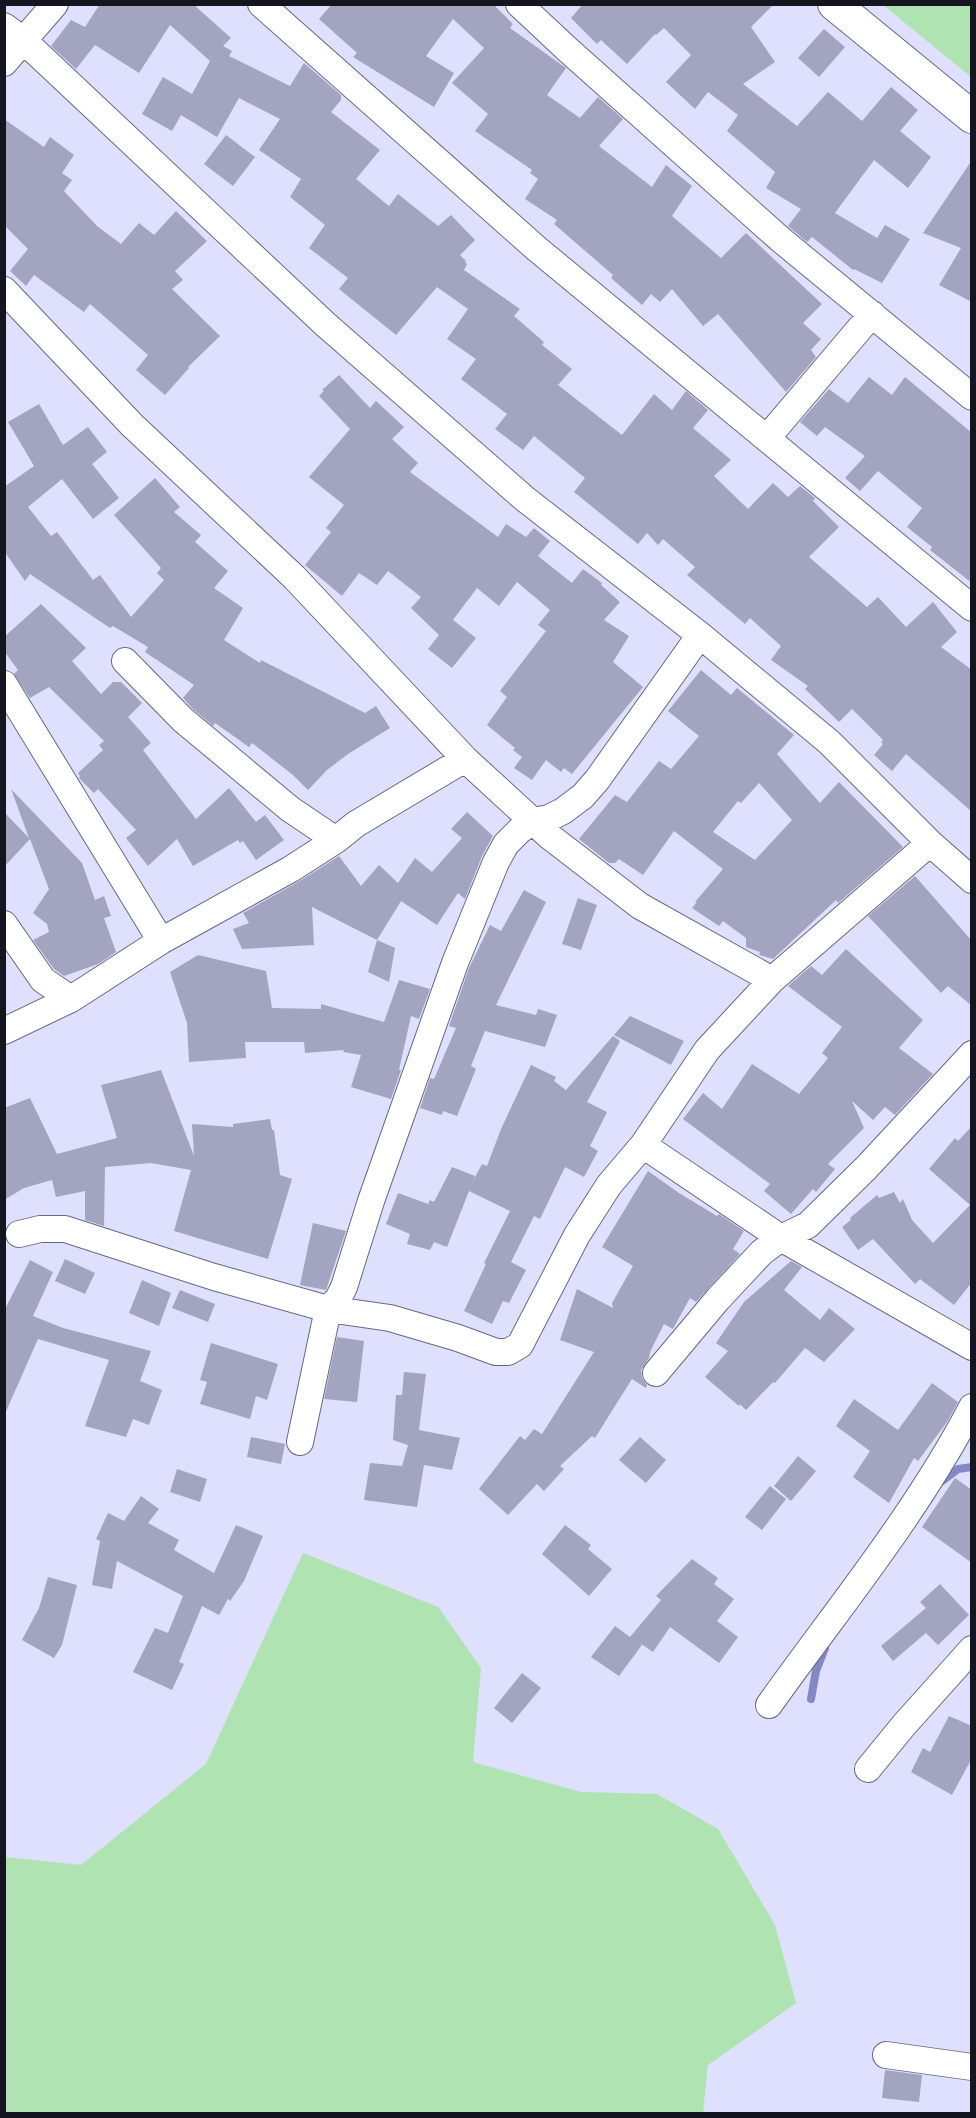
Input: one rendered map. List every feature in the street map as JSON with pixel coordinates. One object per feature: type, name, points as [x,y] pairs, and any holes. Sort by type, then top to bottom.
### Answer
[{"type":"main road","points":[[834,4],[972,117]]},
{"type":"street","points":[[4,63],[14,33],[55,4]]},
{"type":"street","points":[[261,4],[537,249],[972,608]]},
{"type":"street","points":[[519,4],[780,239],[972,397]]},
{"type":"street","points":[[14,33],[342,339],[525,499],[700,635],[829,742],[930,843],[972,879]]},
{"type":"street","points":[[4,290],[132,425],[294,577],[465,759],[574,857],[640,906],[772,980]]},
{"type":"street","points":[[767,438],[872,314]]},
{"type":"street","points":[[300,1442],[328,1309],[338,1299],[344,1287],[371,1201],[455,963],[496,862],[506,844],[520,830],[534,821],[563,812],[597,780],[700,635]]},
{"type":"street","points":[[125,661],[183,720],[290,810],[336,840]]},
{"type":"street","points":[[4,684],[161,941]]},
{"type":"street","points":[[4,1031],[71,999],[161,941],[291,868],[336,840],[356,824],[465,759]]},
{"type":"street","points":[[19,1234],[39,1229],[65,1229],[214,1277],[328,1309],[390,1318],[496,1352],[508,1352],[520,1344],[577,1235],[609,1185],[643,1145],[707,1050],[772,980],[930,843]]},
{"type":"street","points":[[4,924],[43,980],[71,999]]},
{"type":"street","points":[[656,1373],[718,1299],[762,1252],[781,1238],[808,1225],[866,1168],[972,1054]]},
{"type":"street","points":[[643,1145],[781,1238],[972,1347]]},
{"type":"street","points":[[770,1705],[899,1527],[952,1445],[972,1407]]},
{"type":"street","points":[[868,1769],[972,1649]]},
{"type":"street","points":[[886,2055],[972,2067]]},
{"type":"green space","points":[[883,5],[971,5],[971,77]]},
{"type":"green space","points":[[303,1553],[438,1607],[481,1668],[473,1762],[581,1792],[657,1794],[718,1829],[775,1925],[796,2003],[708,2065],[703,2113],[5,2113],[5,1857],[81,1865],[206,1764]]},
{"type":"building","points":[[100,4],[193,4],[231,38],[223,46],[232,51],[229,56],[290,86],[304,63],[341,95],[341,100],[331,112],[380,150],[356,179],[389,206],[398,194],[438,226],[451,215],[475,240],[460,255],[467,264],[464,270],[520,309],[514,316],[544,342],[542,345],[572,369],[558,385],[622,435],[654,394],[672,410],[686,391],[708,410],[693,428],[731,460],[714,476],[748,509],[773,483],[788,497],[800,486],[815,498],[813,501],[839,527],[809,557],[867,607],[878,597],[906,627],[933,602],[957,632],[941,647],[972,670],[972,812],[906,754],[892,771],[874,755],[883,744],[881,742],[883,740],[852,709],[839,722],[805,689],[808,686],[771,660],[781,646],[750,618],[745,624],[687,575],[695,567],[663,539],[658,545],[647,533],[638,544],[574,492],[585,478],[534,436],[523,450],[495,429],[507,414],[461,379],[476,359],[447,339],[468,309],[437,287],[396,335],[339,289],[348,278],[309,248],[325,225],[290,197],[301,179],[259,150],[280,119],[239,98],[217,137],[181,115],[172,131],[142,114],[163,77],[192,94],[210,61],[170,25],[139,73],[95,45],[76,69],[51,46],[71,20],[85,27]]},
{"type":"building","points":[[332,4],[493,4],[513,24],[510,28],[566,68],[547,95],[580,118],[598,97],[623,119],[599,146],[652,187],[666,165],[692,186],[672,216],[721,258],[746,233],[822,304],[803,323],[821,339],[811,350],[816,357],[786,392],[718,314],[703,326],[672,289],[660,302],[651,294],[642,305],[611,278],[613,275],[554,224],[557,220],[525,199],[538,179],[530,173],[532,170],[475,131],[488,114],[452,83],[484,48],[453,19],[426,56],[454,73],[434,107],[353,57],[357,53],[319,19]]},
{"type":"building","points":[[583,4],[774,4],[751,27],[775,62],[743,84],[797,126],[828,92],[862,121],[891,87],[918,110],[900,131],[931,157],[908,188],[874,160],[835,213],[877,238],[885,225],[910,239],[882,283],[853,270],[812,237],[807,242],[788,226],[801,209],[766,188],[775,172],[727,131],[738,115],[708,92],[695,109],[666,82],[691,55],[664,28],[655,34],[627,64],[601,40],[597,44],[571,18]]},
{"type":"building","points":[[824,29],[845,47],[819,77],[798,58]]},
{"type":"building","points":[[4,119],[44,147],[50,137],[74,155],[62,173],[72,180],[64,191],[97,226],[121,244],[139,223],[154,235],[176,211],[207,241],[175,271],[183,280],[172,289],[220,336],[188,367],[165,395],[136,370],[148,355],[90,304],[84,312],[34,275],[26,286],[10,271],[28,249],[4,225]]},
{"type":"building","points":[[226,135],[255,157],[233,186],[204,164]]},
{"type":"building","points":[[972,160],[972,302],[939,285],[961,248],[923,233]]},
{"type":"building","points":[[339,375],[370,408],[376,401],[404,427],[392,439],[418,463],[410,472],[498,537],[506,524],[526,537],[534,528],[550,541],[538,556],[572,583],[583,569],[602,583],[601,585],[620,602],[604,620],[629,636],[613,662],[643,687],[572,774],[564,768],[561,772],[546,760],[532,780],[514,768],[522,757],[513,750],[515,748],[487,725],[507,697],[500,691],[546,631],[538,625],[550,610],[517,582],[499,606],[477,588],[453,620],[476,638],[452,668],[428,649],[439,635],[411,608],[421,597],[388,571],[377,585],[359,573],[342,596],[305,565],[331,532],[326,528],[344,505],[309,477],[350,429],[319,396],[324,391],[322,390]]},
{"type":"building","points":[[869,377],[892,395],[905,377],[972,433],[972,583],[930,550],[932,547],[907,527],[922,508],[878,471],[860,491],[845,478],[865,456],[825,427],[817,436],[800,422],[829,389],[848,403]]},
{"type":"building","points":[[39,404],[63,445],[88,427],[107,452],[92,464],[119,498],[93,519],[62,479],[28,507],[51,536],[57,532],[93,580],[100,575],[131,617],[164,580],[157,573],[161,568],[114,515],[155,478],[180,507],[174,512],[201,535],[195,542],[228,571],[214,588],[243,608],[224,640],[260,663],[261,660],[365,713],[376,706],[390,728],[348,754],[327,770],[308,790],[293,775],[252,743],[249,747],[215,723],[213,726],[193,709],[183,698],[194,685],[145,652],[148,647],[113,626],[110,628],[30,574],[25,581],[4,551],[4,487],[34,466],[8,422]]},
{"type":"building","points":[[41,604],[86,648],[72,661],[101,694],[113,682],[121,682],[142,703],[128,717],[151,743],[143,750],[196,819],[229,788],[256,822],[265,815],[284,840],[256,860],[243,841],[240,843],[238,840],[193,866],[177,839],[148,866],[126,838],[136,830],[98,789],[94,793],[79,778],[78,773],[103,750],[99,745],[104,741],[49,687],[30,698],[14,674],[18,670],[4,651],[4,637]]},
{"type":"building","points":[[701,670],[731,695],[737,688],[794,735],[777,754],[820,803],[839,782],[903,847],[838,903],[836,900],[773,959],[759,955],[760,952],[746,947],[746,938],[723,921],[719,926],[692,908],[723,869],[674,831],[643,875],[619,859],[615,863],[609,863],[579,839],[615,795],[627,802],[659,761],[671,769],[699,736],[668,711]],"holes":[[[759,783],[792,820],[755,860],[713,832],[738,801],[741,803]]]},
{"type":"building","points":[[11,789],[82,863],[95,900],[104,896],[111,916],[104,918],[116,952],[98,964],[64,976],[54,969],[33,940],[49,932],[47,924],[33,913],[49,889],[30,839],[4,867],[4,812],[29,838]]},
{"type":"building","points":[[467,812],[493,836],[482,856],[465,899],[458,893],[437,925],[401,901],[377,940],[312,907],[314,945],[242,949],[233,929],[249,923],[243,913],[339,856],[361,886],[379,865],[398,883],[415,858],[432,872],[462,838],[451,829]]},
{"type":"building","points":[[915,876],[972,941],[972,1006],[948,986],[941,993],[868,916]]},
{"type":"building","points":[[524,890],[546,902],[496,1005],[536,1015],[538,1009],[557,1015],[545,1047],[485,1031],[471,1066],[476,1069],[457,1116],[443,1111],[442,1115],[420,1108],[430,1078],[434,1079],[456,1028],[449,1026],[469,968],[490,925],[501,931]]},
{"type":"building","points":[[578,898],[597,905],[581,950],[562,944]]},
{"type":"building","points":[[377,940],[395,948],[389,982],[368,972]]},
{"type":"building","points":[[846,949],[923,1020],[899,1048],[933,1074],[895,1115],[885,1107],[873,1120],[852,1101],[864,1128],[828,1164],[835,1169],[816,1192],[813,1189],[791,1214],[764,1191],[770,1184],[683,1119],[703,1093],[722,1109],[752,1064],[799,1094],[828,1058],[822,1053],[842,1027],[788,986],[811,966],[822,975]]},
{"type":"building","points":[[198,955],[266,971],[272,1008],[321,1009],[321,1004],[384,1022],[399,980],[430,989],[419,1019],[411,1016],[399,1070],[401,1070],[391,1099],[351,1087],[361,1055],[343,1052],[344,1050],[305,1053],[304,1042],[245,1042],[246,1058],[189,1062],[187,1023],[170,972]]},
{"type":"building","points":[[630,1016],[684,1041],[671,1065],[614,1035]]},
{"type":"building","points":[[613,1036],[620,1041],[587,1102],[607,1112],[590,1146],[598,1151],[584,1177],[565,1167],[540,1219],[534,1216],[511,1262],[526,1270],[509,1303],[503,1301],[492,1324],[464,1311],[486,1264],[484,1263],[510,1211],[469,1191],[447,1247],[434,1242],[430,1250],[407,1244],[410,1234],[386,1224],[398,1193],[428,1204],[430,1200],[434,1202],[452,1167],[475,1176],[473,1181],[482,1164],[487,1166],[501,1129],[531,1065],[556,1077],[554,1081],[566,1090]]},
{"type":"building","points":[[161,1070],[194,1156],[192,1124],[233,1127],[233,1124],[270,1119],[272,1130],[274,1130],[280,1175],[292,1179],[268,1259],[174,1231],[191,1170],[151,1163],[105,1167],[104,1226],[85,1220],[85,1191],[56,1197],[52,1180],[24,1188],[4,1200],[4,1108],[30,1098],[57,1154],[117,1138],[101,1085]]},
{"type":"building","points":[[972,1126],[972,1282],[954,1305],[920,1279],[915,1284],[873,1239],[858,1250],[842,1227],[877,1195],[879,1198],[894,1192],[900,1203],[903,1199],[912,1220],[933,1243],[970,1205],[929,1169],[955,1138],[958,1141]]},
{"type":"building","points":[[648,1171],[679,1193],[717,1216],[719,1214],[744,1231],[733,1249],[740,1254],[696,1302],[690,1298],[673,1329],[664,1324],[641,1370],[646,1388],[632,1379],[595,1438],[592,1436],[560,1466],[564,1469],[544,1491],[537,1484],[508,1515],[479,1489],[520,1436],[525,1440],[534,1429],[542,1434],[594,1352],[560,1340],[577,1289],[613,1308],[612,1303],[633,1266],[602,1247]]},
{"type":"building","points":[[313,1223],[346,1231],[326,1290],[300,1285]]},
{"type":"building","points":[[65,1259],[95,1273],[85,1294],[55,1281]]},
{"type":"building","points":[[30,1260],[53,1272],[33,1316],[63,1328],[151,1351],[140,1381],[162,1390],[149,1425],[133,1419],[126,1437],[85,1426],[109,1360],[38,1339],[4,1416],[4,1311]]},
{"type":"building","points":[[791,1261],[802,1267],[784,1290],[820,1320],[829,1308],[855,1329],[824,1362],[805,1348],[775,1383],[773,1382],[746,1410],[705,1377],[728,1351],[716,1343],[744,1302]]},
{"type":"building","points":[[142,1280],[171,1293],[159,1326],[129,1313]]},
{"type":"building","points":[[180,1290],[215,1304],[208,1322],[172,1308]]},
{"type":"building","points":[[337,1337],[364,1341],[357,1402],[324,1399]]},
{"type":"building","points":[[211,1343],[278,1364],[267,1400],[256,1396],[250,1419],[200,1404],[207,1382],[200,1380]]},
{"type":"building","points":[[404,1372],[426,1374],[419,1430],[460,1438],[452,1470],[424,1465],[417,1507],[364,1500],[370,1463],[402,1466],[408,1445],[393,1440],[396,1395],[402,1395]]},
{"type":"building","points":[[932,1383],[958,1402],[947,1422],[918,1461],[914,1458],[889,1503],[853,1477],[870,1451],[836,1426],[854,1399],[898,1430]]},
{"type":"building","points":[[251,1437],[285,1444],[281,1464],[247,1457]]},
{"type":"building","points":[[640,1437],[666,1460],[646,1483],[619,1460]]},
{"type":"building","points":[[798,1456],[816,1471],[791,1501],[774,1486]]},
{"type":"building","points":[[177,1469],[207,1479],[200,1502],[170,1492]]},
{"type":"building","points":[[955,1478],[972,1490],[972,1563],[922,1527]]},
{"type":"building","points":[[770,1486],[786,1499],[762,1530],[745,1517]]},
{"type":"building","points":[[141,1496],[159,1509],[148,1523],[179,1540],[174,1550],[214,1573],[236,1525],[263,1536],[244,1581],[230,1601],[228,1599],[219,1615],[202,1606],[179,1662],[184,1664],[172,1690],[133,1672],[155,1628],[168,1633],[183,1596],[117,1561],[112,1589],[92,1585],[100,1541],[96,1539],[108,1513],[124,1521]]},
{"type":"building","points":[[565,1525],[591,1545],[588,1549],[612,1569],[589,1596],[542,1554]]},
{"type":"building","points":[[692,1559],[718,1578],[714,1584],[734,1599],[717,1621],[738,1637],[719,1663],[670,1627],[653,1652],[637,1641],[642,1645],[619,1676],[591,1657],[615,1626],[630,1637],[661,1600],[656,1596]]},
{"type":"building","points":[[48,1577],[77,1585],[62,1645],[54,1658],[22,1640],[39,1608]]},
{"type":"building","points":[[940,1584],[969,1615],[938,1645],[926,1633],[893,1661],[881,1646],[926,1608],[920,1602]]},
{"type":"building","points":[[522,1673],[541,1688],[512,1723],[494,1708]]},
{"type":"building","points":[[949,1716],[972,1726],[972,1758],[952,1795],[911,1772],[923,1748],[930,1752]]},
{"type":"building","points":[[885,2070],[922,2075],[919,2102],[882,2098]]},
{"type":"waterway","points":[[942,1481],[958,1469],[972,1467]]},
{"type":"waterway","points":[[811,1699],[816,1671],[825,1648]]}]
